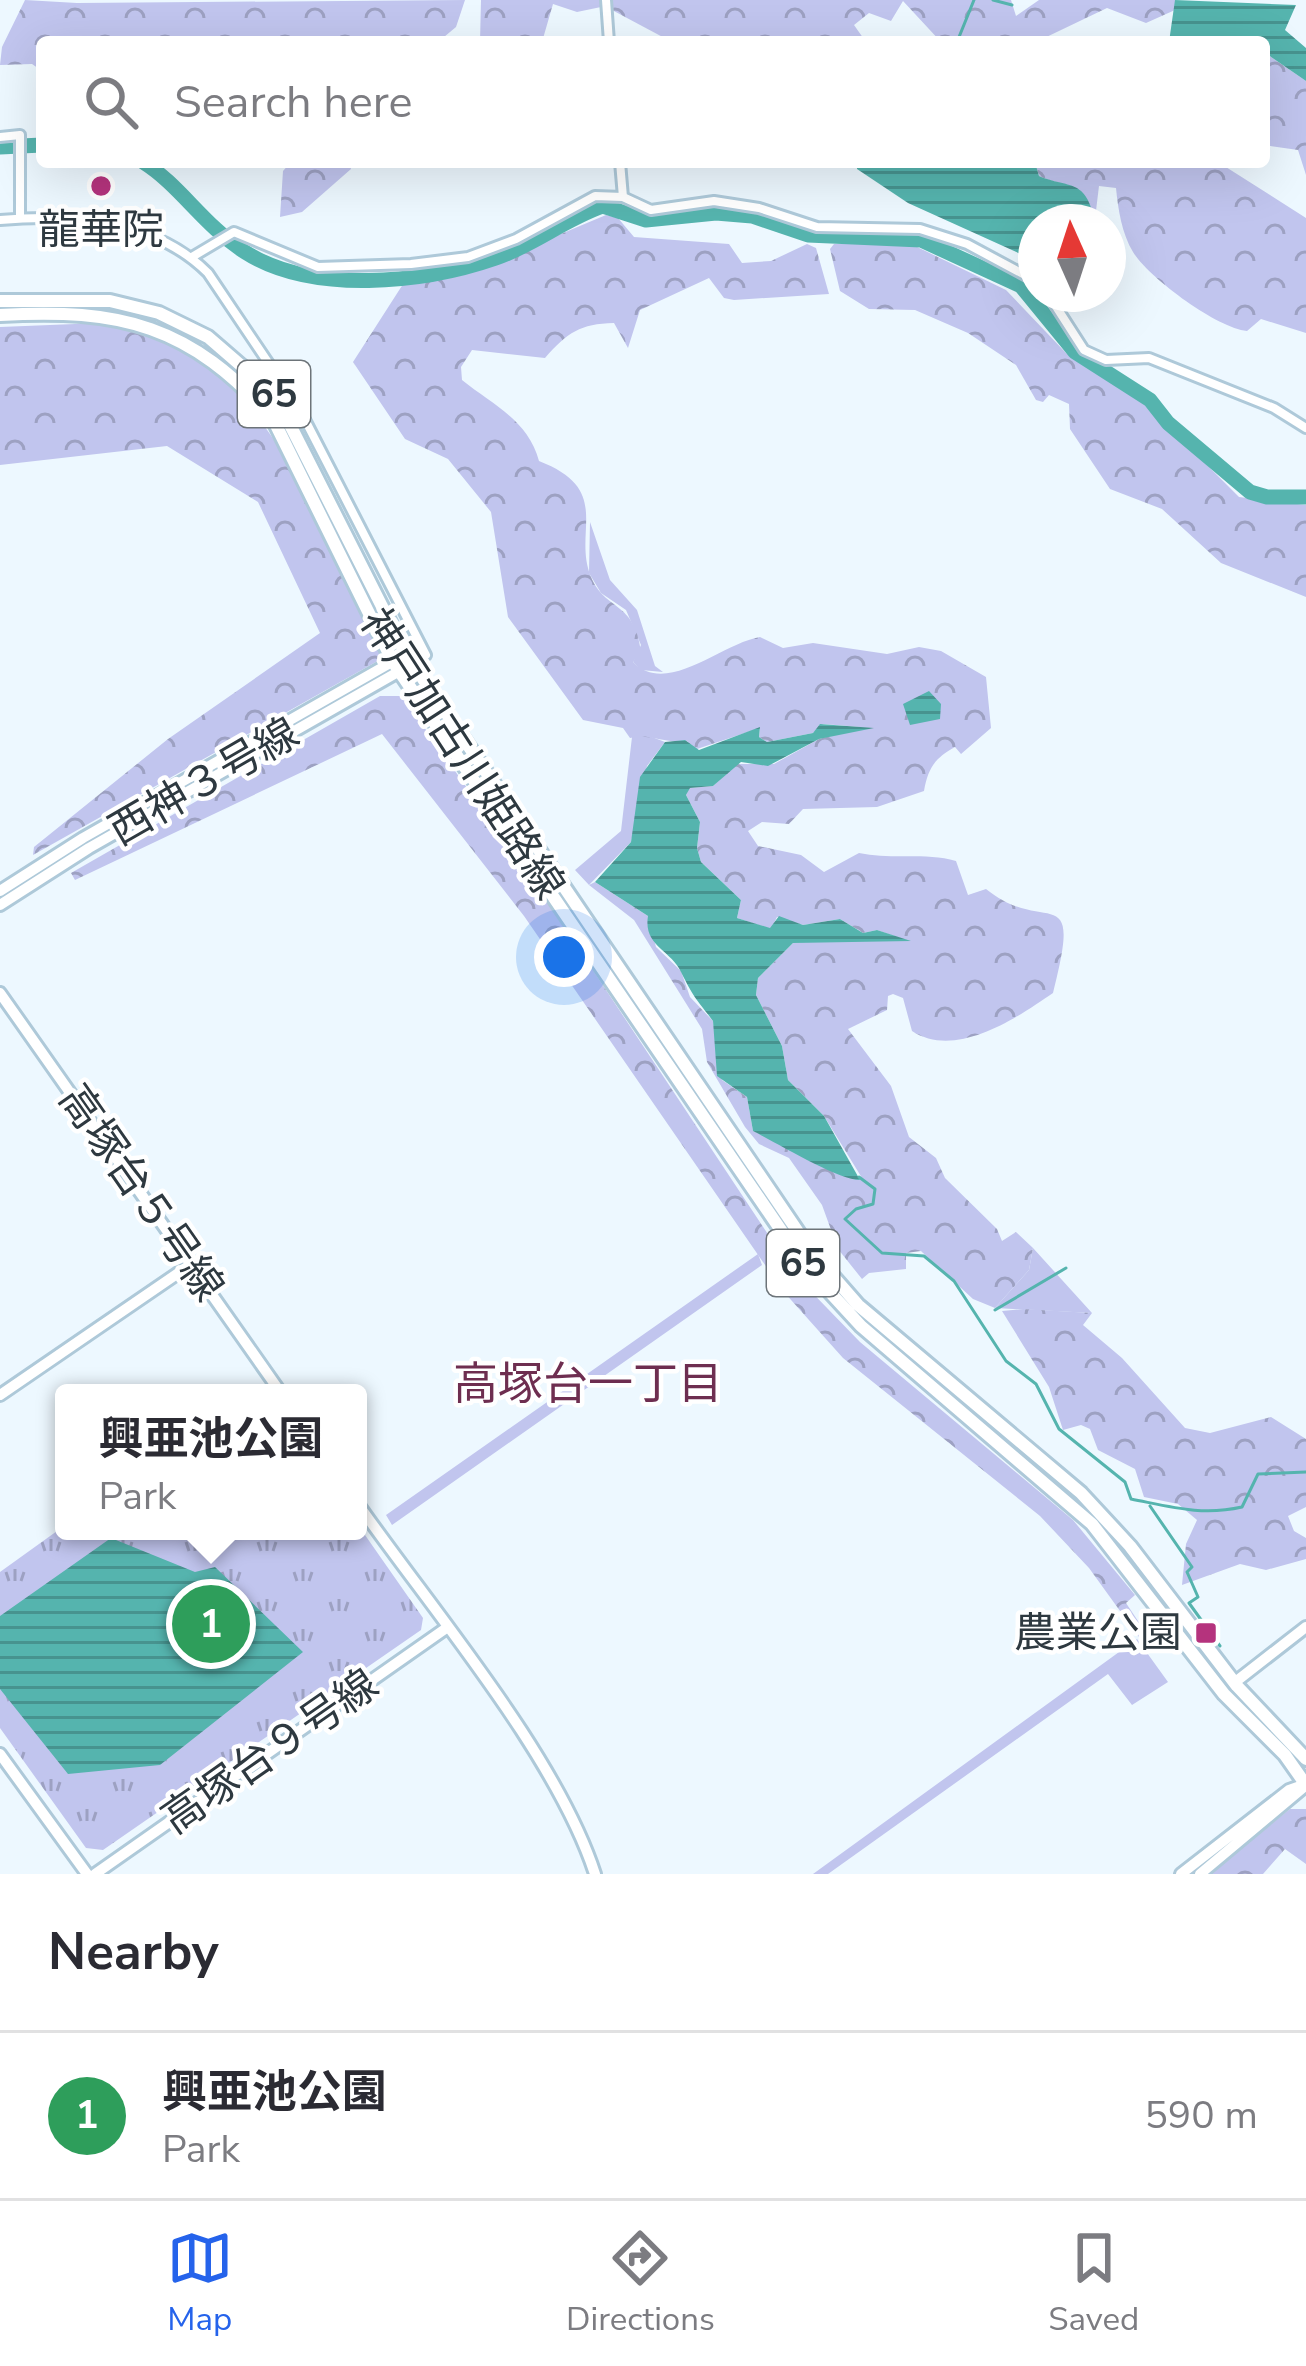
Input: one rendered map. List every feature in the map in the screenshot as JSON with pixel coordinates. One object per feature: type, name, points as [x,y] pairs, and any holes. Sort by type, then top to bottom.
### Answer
[{"type":"main road","name":"神戸加古川姫路線","points":[[0,301],[110,302],[159,313],[208,337],[275,395],[300,437],[402,663],[811,1250],[859,1305],[1081,1493],[1130,1546],[1234,1683],[1306,1759]]},
{"type":"main road","name":"神戸加古川姫路線","points":[[0,315],[54,312],[137,322],[200,352],[244,386],[273,419],[402,663],[804,1264],[861,1327],[1036,1471],[1092,1524],[1224,1694],[1286,1755],[1306,1784]]},
{"type":"street","points":[[606,0],[609,36]]},
{"type":"street","points":[[0,137],[20,135],[20,218]]},
{"type":"street","points":[[620,168],[622,197]]},
{"type":"street","points":[[192,256],[234,232],[288,259],[318,267],[452,260],[516,239],[595,196],[622,197],[651,210],[714,201],[817,227],[920,229],[968,244],[1018,271]]},
{"type":"street","points":[[0,220],[111,223],[192,256],[228,301],[300,410],[425,655]]},
{"type":"street","points":[[1060,312],[1084,350],[1106,360],[1149,358],[1274,408],[1306,428]]},
{"type":"street","points":[[402,663],[420,645]]},
{"type":"street","name":"西神３号線","points":[[0,891],[82,838],[402,663]]},
{"type":"street","name":"西神３号線","points":[[0,905],[402,663]]},
{"type":"street","name":"高塚台５号線","points":[[0,993],[275,1384]]},
{"type":"street","points":[[0,1395],[190,1265]]},
{"type":"street","points":[[367,1517],[562,1801],[595,1874]]},
{"type":"street","points":[[1234,1683],[1306,1627]]},
{"type":"street","name":"高塚台９号線","points":[[91,1874],[445,1629]]},
{"type":"street","points":[[0,1754],[91,1874]]},
{"type":"street","points":[[1181,1874],[1289,1790],[1306,1784]]},
{"type":"street","points":[[1200,1874],[1295,1799],[1306,1784]]},
{"type":"green space","points":[[25,0],[465,0],[456,27],[445,36],[36,36],[36,67],[0,65],[2,47]]},
{"type":"green space","points":[[481,0],[600,0],[601,7],[577,12],[553,4],[544,36],[480,36]]},
{"type":"green space","points":[[611,0],[1011,0],[1016,16],[1039,0],[1175,0],[1175,10],[1146,23],[1107,8],[1049,36],[935,36],[903,1],[891,21],[869,13],[854,25],[862,36],[661,36],[612,10]]},
{"type":"green space","points":[[1270,56],[1306,81],[1306,175],[1298,150],[1270,146]]},
{"type":"green space","points":[[1037,168],[1227,168],[1306,218],[1306,333],[1261,319],[1247,331],[1202,312],[1153,275],[1133,252],[1126,236],[1126,204],[1118,204],[1116,188],[1099,186],[1097,204],[1089,204],[1073,187],[1039,176]]},
{"type":"green space","points":[[351,169],[302,212],[280,217],[283,171]]},
{"type":"green space","points":[[606,215],[618,218],[634,237],[729,244],[742,263],[771,261],[807,244],[816,248],[829,294],[734,300],[724,298],[709,278],[640,310],[628,348],[614,323],[602,324],[575,331],[545,358],[472,350],[461,367],[462,380],[518,424],[539,461],[576,485],[586,513],[586,560],[591,577],[632,623],[641,651],[633,662],[662,674],[678,671],[760,637],[783,648],[813,643],[887,654],[919,647],[941,651],[986,677],[991,728],[961,754],[955,747],[937,760],[924,791],[877,807],[803,809],[789,824],[762,822],[748,831],[758,846],[801,855],[824,872],[859,853],[956,861],[968,895],[986,889],[1007,903],[1061,921],[1064,934],[1053,993],[1005,1023],[967,1038],[929,1039],[912,1031],[903,998],[893,994],[888,996],[887,1010],[848,1029],[891,1086],[909,1137],[936,1158],[945,1178],[997,1229],[1002,1241],[1016,1232],[1033,1248],[1029,1270],[995,1308],[973,1299],[921,1251],[906,1253],[906,1269],[869,1273],[862,1279],[838,1249],[822,1205],[789,1158],[759,1144],[745,1127],[707,1062],[702,1029],[634,920],[589,885],[595,882],[648,916],[656,947],[681,971],[690,997],[713,1021],[722,1080],[747,1097],[753,1131],[862,1178],[824,1116],[788,1080],[782,1046],[756,995],[758,978],[793,943],[840,938],[908,941],[877,930],[863,933],[840,919],[803,925],[777,917],[771,929],[737,918],[741,900],[701,862],[697,848],[700,822],[686,795],[689,788],[713,786],[737,764],[774,764],[819,739],[860,727],[823,724],[813,733],[767,742],[759,737],[760,728],[694,750],[687,741],[630,738],[623,728],[583,720],[508,617],[491,512],[448,459],[405,439],[353,362],[405,281],[463,275]]},
{"type":"green space","points":[[834,244],[911,244],[1006,290],[1018,303],[1018,312],[1027,312],[1066,353],[1147,405],[1239,497],[1306,505],[1306,597],[1221,563],[1162,509],[1110,489],[1070,429],[1069,404],[1049,395],[1043,402],[1036,400],[1016,365],[968,333],[915,310],[869,309],[840,291],[830,249]]},
{"type":"green space","points":[[100,323],[154,335],[196,357],[234,389],[294,473],[383,658],[33,855],[34,847],[168,739],[320,633],[258,502],[167,446],[0,465],[0,327]]},
{"type":"green space","points":[[590,522],[610,580],[637,610],[655,666],[663,672],[641,670],[633,662],[641,645],[626,610],[601,593],[589,573]]},
{"type":"green space","points":[[380,696],[402,696],[547,901],[795,1275],[860,1342],[1073,1520],[1135,1595],[1126,1603],[1148,1636],[1141,1640],[1089,1568],[1040,1516],[843,1358],[783,1291],[524,916],[382,734],[75,880],[71,873]]},
{"type":"green space","points":[[644,734],[665,742],[647,766],[631,842],[589,885],[575,870],[621,831],[632,737]]},
{"type":"green space","points":[[1033,1248],[1092,1313],[995,1308],[1029,1270]]},
{"type":"green space","points":[[758,1254],[762,1265],[392,1525],[386,1515]]},
{"type":"green space","points":[[1002,1311],[1092,1313],[1083,1325],[1122,1358],[1185,1428],[1210,1433],[1271,1417],[1306,1439],[1306,1507],[1288,1516],[1294,1531],[1306,1538],[1306,1559],[1266,1570],[1240,1564],[1182,1585],[1186,1544],[1197,1520],[1178,1504],[1144,1497],[1135,1469],[1098,1450],[1090,1429],[1081,1425],[1063,1430],[1049,1387]]},
{"type":"green space","points":[[55,1532],[55,1540],[367,1538],[423,1618],[421,1630],[103,1850],[86,1848],[0,1728],[0,1572]]},
{"type":"green space","points":[[1137,1639],[1168,1682],[1132,1705],[1108,1674],[828,1874],[813,1874]]},
{"type":"green space","points":[[1290,1809],[1306,1809],[1306,1864],[1285,1849],[1263,1874],[1208,1874]]},
{"type":"shaded area","points":[[1175,0],[1296,5],[1285,30],[1306,48],[1306,81],[1270,56],[1270,36],[1170,36]]},
{"type":"shaded area","points":[[857,168],[1037,168],[1039,176],[1081,191],[1089,204],[1018,204],[1018,253],[908,203]]},
{"type":"shaded area","points":[[929,691],[941,704],[940,719],[910,725],[903,704]]},
{"type":"shaded area","points":[[820,724],[874,728],[819,739],[768,766],[741,762],[713,786],[690,788],[686,795],[700,822],[697,848],[701,862],[741,900],[737,918],[770,928],[779,916],[803,925],[840,919],[863,933],[877,930],[911,941],[793,943],[758,978],[756,995],[782,1046],[788,1080],[824,1116],[860,1180],[823,1168],[753,1131],[747,1097],[717,1076],[713,1021],[677,965],[654,941],[648,916],[595,882],[631,842],[640,777],[665,742],[685,740],[699,750],[760,727],[759,737],[767,742],[813,733]]},
{"type":"shaded area","points":[[108,1540],[116,1540],[195,1572],[215,1567],[303,1652],[160,1765],[68,1774],[0,1689],[0,1616]]},
{"type":"waterway","points":[[959,36],[974,0]]},
{"type":"waterway","points":[[993,0],[1012,5]]},
{"type":"waterway","points":[[0,147],[36,145]]},
{"type":"waterway","points":[[151,168],[245,252],[272,266],[335,279],[403,278],[467,267],[510,253],[603,206],[646,220],[716,213],[752,216],[808,235],[921,240],[1021,286],[1075,352],[1150,400],[1168,423],[1250,492],[1306,497]]},
{"type":"waterway","points":[[859,1177],[875,1189],[873,1204],[856,1209],[845,1219],[882,1253],[924,1256],[954,1281],[1006,1361],[1036,1384],[1059,1429],[1125,1482],[1131,1499],[1227,1510],[1242,1507],[1258,1474],[1306,1472]]},
{"type":"waterway","points":[[995,1310],[1066,1268]]},
{"type":"waterway","points":[[1150,1506],[1192,1567],[1187,1572],[1198,1597],[1189,1603],[1220,1646]]},
{"type":"place","name":"龍華院","points":[[101,186]]},
{"type":"place","name":"興亜池公園","points":[[211,1624]]},
{"type":"place","name":"農業公園","points":[[1206,1633]]},
{"type":"district","name":"高塚台一丁目","points":[[588,1384]]}]
